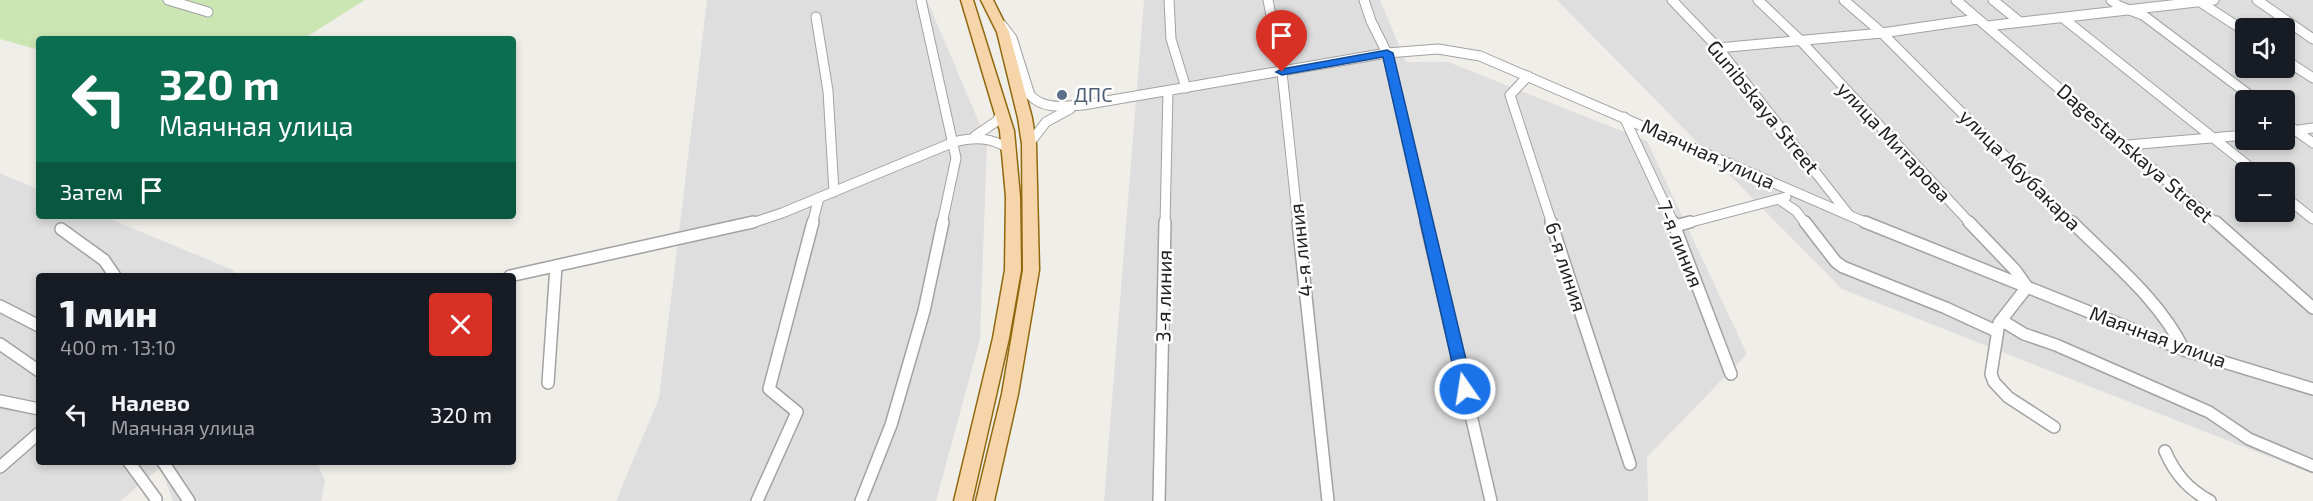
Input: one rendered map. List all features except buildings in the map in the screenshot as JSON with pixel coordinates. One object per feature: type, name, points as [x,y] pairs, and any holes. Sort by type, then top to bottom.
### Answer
[{"type":"main road","points":[[963,501],[1001,338],[1013,270],[1013,197],[1009,148],[1002,111],[967,0]]},
{"type":"main road","points":[[985,501],[1010,394],[1030,270],[1029,144],[1025,118],[1008,51],[997,18],[987,0]]},
{"type":"street","points":[[168,0],[208,12]]},
{"type":"street","points":[[861,501],[891,425],[924,311],[956,158],[921,0]]},
{"type":"street","points":[[1169,0],[1172,39],[1186,88]]},
{"type":"street","name":"4-я линия","points":[[1268,0],[1282,72],[1328,501]]},
{"type":"street","points":[[1364,0],[1371,21],[1387,53],[1491,501]]},
{"type":"street","name":"Gunibskaya Street","points":[[1672,0],[1718,48],[1850,216]]},
{"type":"street","name":"улица Митарова","points":[[1758,0],[1800,40],[1901,151],[2015,270],[2027,286]]},
{"type":"street","name":"улица Абубакара","points":[[1844,0],[1882,33],[2159,309],[2172,326],[2184,350]]},
{"type":"street","name":"Dagestanskaya Street","points":[[1956,0],[2128,145],[2313,308]]},
{"type":"street","points":[[1994,0],[2020,22]]},
{"type":"street","points":[[2111,0],[2119,6],[2143,15],[2243,90]]},
{"type":"street","points":[[1987,26],[2214,0]]},
{"type":"street","points":[[2257,0],[2313,39]]},
{"type":"street","points":[[2200,2],[2235,25]]},
{"type":"street","points":[[816,17],[828,91],[834,192]]},
{"type":"street","points":[[997,18],[1012,38],[1029,94],[1036,102],[1054,106],[1083,105]]},
{"type":"street","points":[[2063,18],[2243,162]]},
{"type":"street","points":[[1718,48],[1882,33],[1978,19]]},
{"type":"street","name":"Маячная улица","points":[[1083,105],[1387,53],[1438,49],[1459,51],[1480,56],[1528,76],[1850,216],[2184,350],[2313,389]]},
{"type":"street","points":[[2295,66],[2313,78]]},
{"type":"street","name":"6-я линия","points":[[1528,76],[1510,95],[1630,464]]},
{"type":"street","name":"3-я линия","points":[[1159,501],[1168,91]]},
{"type":"street","points":[[1029,144],[1035,132],[1053,115],[1083,105]]},
{"type":"street","points":[[972,138],[990,128],[1002,111]]},
{"type":"street","name":"7-я линия","points":[[1624,117],[1675,226],[1731,374]]},
{"type":"street","points":[[2296,131],[2313,128]]},
{"type":"street","points":[[2296,131],[2313,143]]},
{"type":"street","points":[[2128,145],[2235,136]]},
{"type":"street","points":[[516,275],[735,228],[819,198],[954,142],[972,138],[991,138],[1009,148]]},
{"type":"street","points":[[1675,226],[1780,200],[1792,191]]},
{"type":"street","points":[[757,501],[797,411],[792,404],[772,395],[770,388],[819,198]]},
{"type":"street","points":[[1780,200],[1796,211],[1836,262],[1843,267],[1946,308],[1996,332]]},
{"type":"street","points":[[2295,205],[2313,219]]},
{"type":"street","points":[[61,229],[104,260],[113,273]]},
{"type":"street","points":[[548,383],[556,266]]},
{"type":"street","points":[[2027,286],[2001,320],[1996,332],[1991,373],[1993,380],[2017,404],[2054,427]]},
{"type":"street","points":[[0,306],[36,324]]},
{"type":"street","points":[[2001,320],[2024,334],[2056,345],[2209,412],[2249,439],[2313,466]]},
{"type":"street","points":[[0,344],[36,369]]},
{"type":"street","points":[[0,401],[36,408]]},
{"type":"street","points":[[0,467],[36,436]]},
{"type":"street","points":[[2165,452],[2174,473],[2185,486],[2210,501]]},
{"type":"street","points":[[131,465],[156,498]]},
{"type":"street","points":[[165,465],[189,501]]},
{"type":"shaded area","points":[[707,0],[927,0],[987,141],[980,339],[936,501],[616,501],[659,398]]},
{"type":"shaded area","points":[[1144,0],[1380,0],[1406,62],[1448,62],[1647,141],[1747,354],[1647,457],[1648,501],[1104,501]]},
{"type":"shaded area","points":[[1557,0],[2313,0],[2313,474],[1842,289]]},
{"type":"shaded area","points":[[0,173],[36,189],[36,219],[110,219],[233,270],[234,273],[36,273],[36,465],[318,465],[325,481],[321,501],[173,501],[161,467],[120,501],[0,501]]},
{"type":"green space","points":[[0,0],[365,0],[308,36],[36,36],[36,49],[0,39]]},
{"type":"place","name":"ДПС","points":[[1062,95]]},
{"type":"route","points":[[1282,72],[1349,58],[1387,53],[1465,389]]}]
